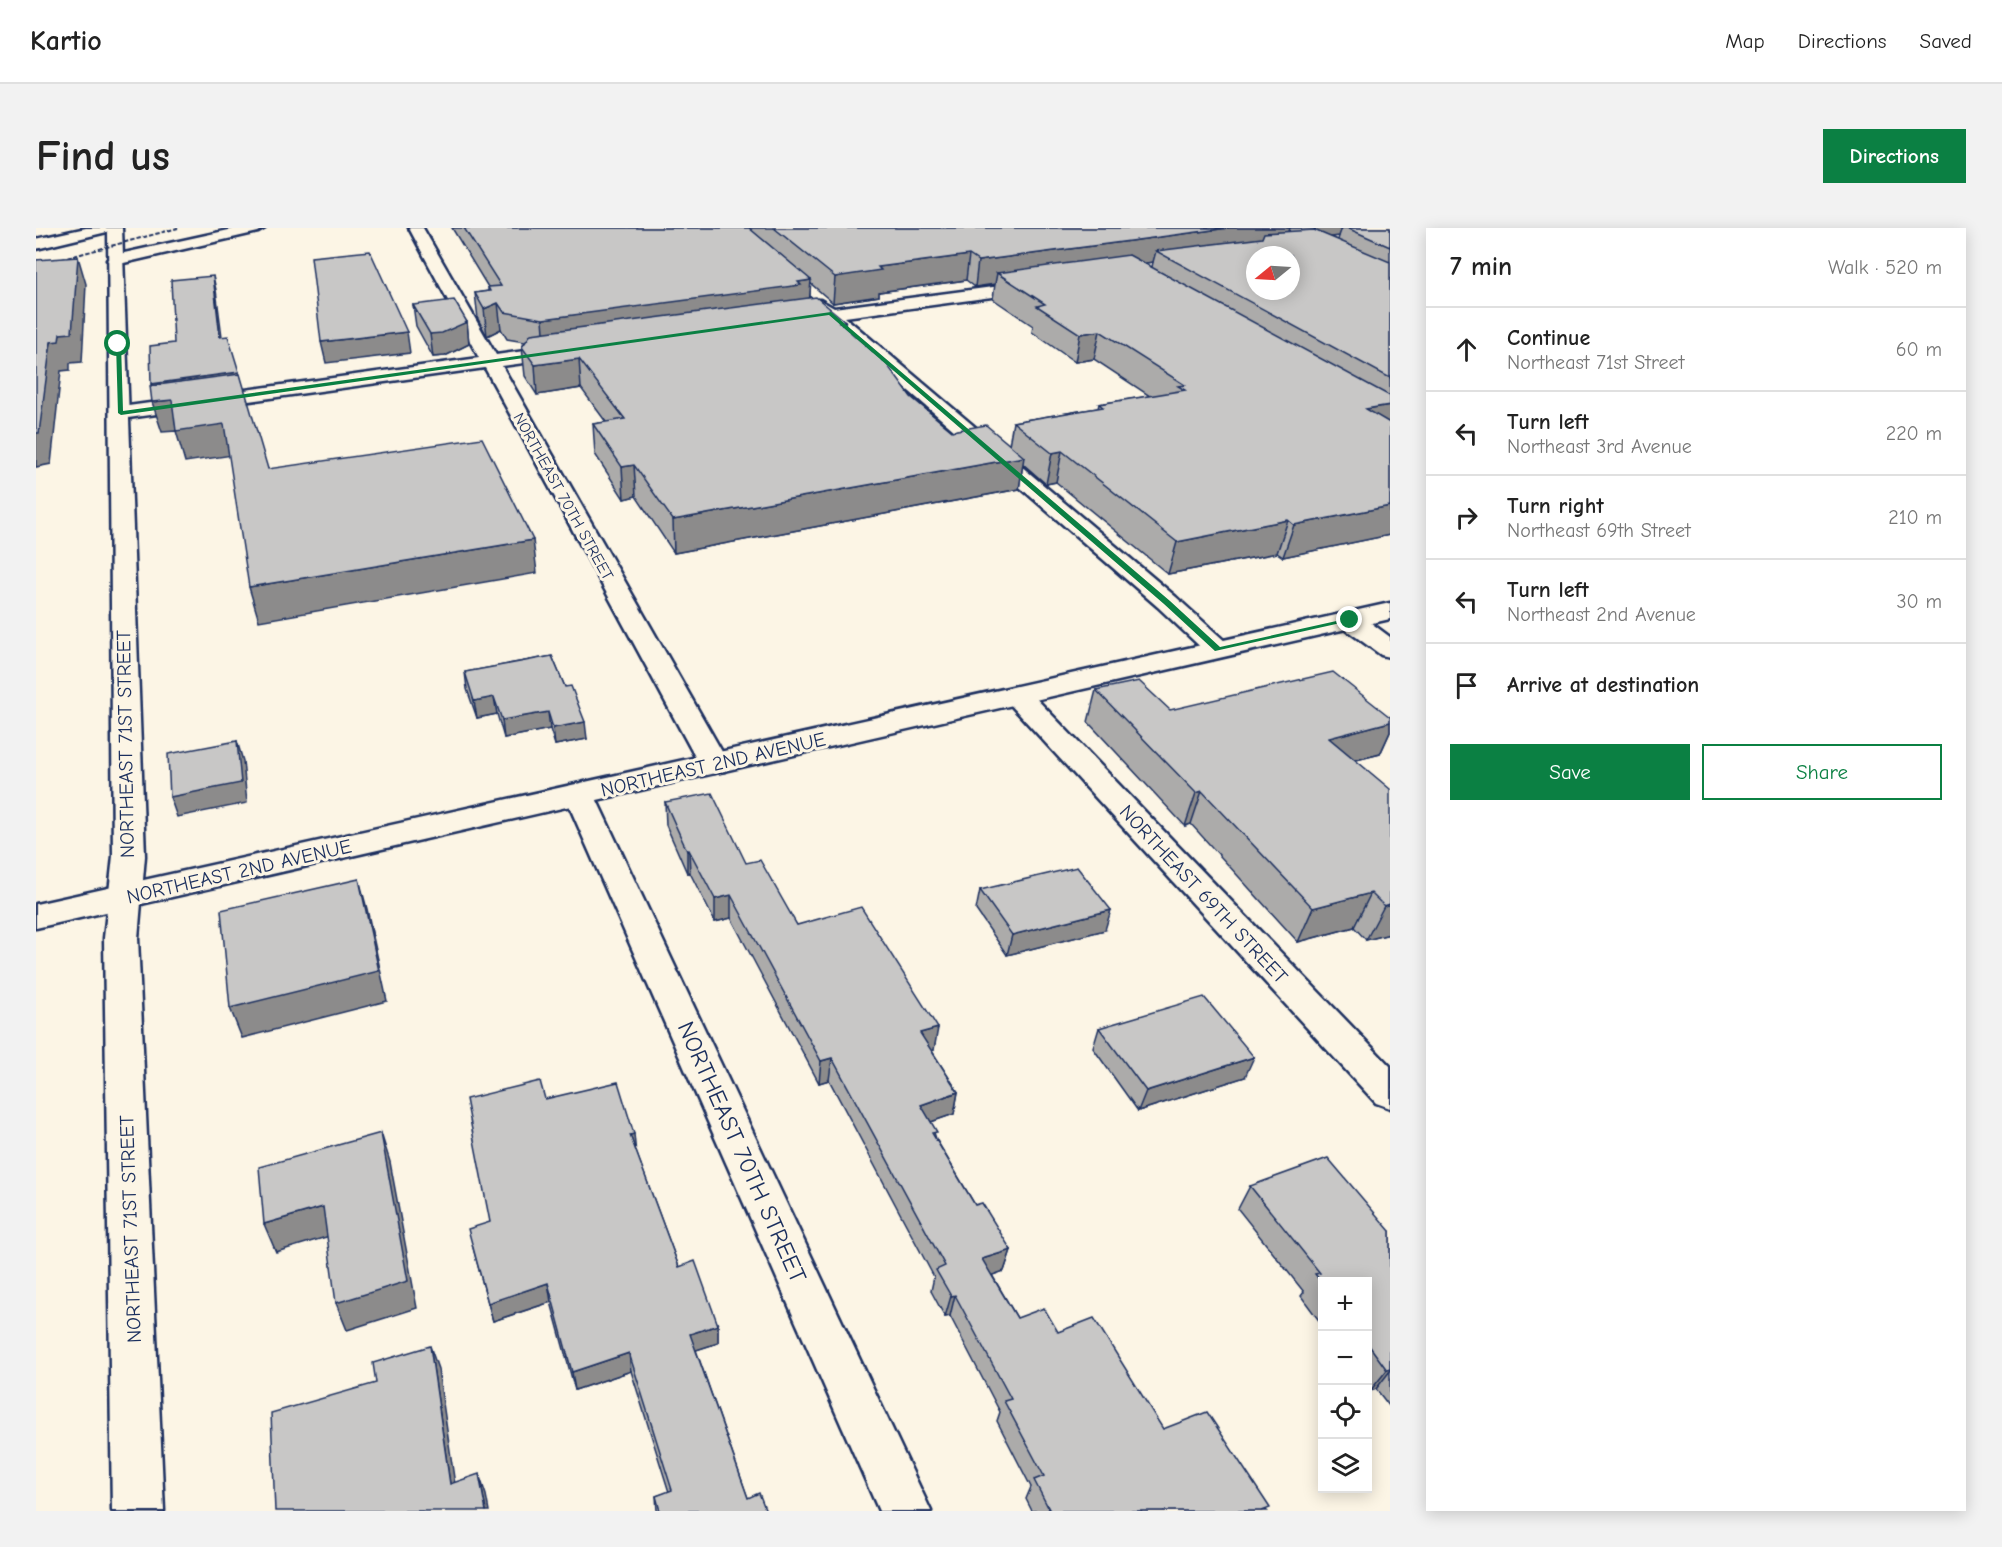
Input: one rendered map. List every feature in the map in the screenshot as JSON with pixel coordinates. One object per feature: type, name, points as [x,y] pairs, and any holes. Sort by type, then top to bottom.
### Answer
[{"type":"street","points":[[36,244],[106,228]]},
{"type":"street","name":"NORTHEAST 71ST STREET","points":[[115,228],[121,413],[123,659],[126,697],[129,856],[121,938],[138,1511]]},
{"type":"street","points":[[115,260],[258,228]]},
{"type":"street","name":"NORTHEAST 70TH STREET","points":[[416,228],[714,764]]},
{"type":"street","points":[[772,322],[1056,283]]},
{"type":"street","points":[[804,291],[1167,602],[1218,649]]},
{"type":"street","points":[[121,413],[584,349]]},
{"type":"street","name":"NORTHEAST 2ND AVENUE","points":[[36,916],[1390,611]]},
{"type":"street","points":[[1350,620],[1390,650]]},
{"type":"street","name":"NORTHEAST 69TH STREET","points":[[1018,696],[1390,1092]]},
{"type":"street","name":"NORTHEAST 70TH STREET","points":[[579,794],[905,1511]]},
{"type":"building","points":[[464,228],[749,228],[811,280],[798,282],[801,285],[543,319],[504,312],[498,303],[484,309],[475,293],[490,291],[488,287],[501,286]]},
{"type":"building","points":[[774,228],[1228,228],[978,261],[969,255],[878,267],[881,270],[835,277]]},
{"type":"building","points":[[1347,228],[1390,228],[1390,247]]},
{"type":"building","points":[[1314,230],[1390,262],[1390,378],[1246,300],[1300,300],[1300,246],[1246,246],[1246,300],[1156,251],[1262,238],[1264,233]]},
{"type":"building","points":[[370,251],[407,332],[321,342],[311,257]]},
{"type":"building","points":[[1129,255],[1390,396],[1390,405],[1366,409],[1390,423],[1390,506],[1294,525],[1288,520],[1177,542],[1062,451],[1052,453],[1013,422],[1103,407],[1099,404],[1185,390],[1178,386],[1185,385],[1100,331],[1080,334],[1037,306],[1045,304],[997,273]]},
{"type":"building","points":[[78,257],[72,333],[60,334],[59,341],[51,342],[39,433],[36,433],[36,260]]},
{"type":"building","points":[[213,276],[220,337],[228,336],[239,372],[151,384],[150,346],[174,343],[171,280]]},
{"type":"building","points":[[816,297],[845,321],[839,322],[886,363],[911,397],[952,431],[986,425],[1024,457],[673,520],[634,465],[622,467],[593,424],[625,419],[579,359],[535,365],[522,347],[531,334]]},
{"type":"building","points":[[454,300],[467,322],[442,333],[430,334],[413,305]]},
{"type":"building","points":[[240,374],[268,469],[482,438],[533,540],[249,587],[224,424],[176,431],[172,400],[152,402],[150,386]]},
{"type":"building","points":[[552,656],[565,687],[571,686],[585,722],[553,728],[548,712],[502,720],[494,697],[474,701],[465,672]]},
{"type":"building","points":[[1333,672],[1390,717],[1390,722],[1329,738],[1390,789],[1390,904],[1384,906],[1371,893],[1313,908],[1202,791],[1196,793],[1096,690],[1139,681],[1170,710]]},
{"type":"building","points":[[237,741],[241,783],[170,797],[168,754]]},
{"type":"building","points":[[712,793],[746,863],[760,860],[797,925],[861,907],[938,1028],[920,1033],[958,1092],[921,1105],[937,1132],[932,1133],[975,1205],[982,1203],[1011,1250],[982,1259],[1017,1318],[1044,1308],[1058,1332],[1094,1318],[1163,1429],[1207,1412],[1270,1508],[1262,1511],[1050,1511],[1034,1480],[1044,1476],[1004,1401],[1011,1399],[955,1295],[951,1296],[936,1270],[945,1266],[832,1058],[821,1061],[731,895],[715,899],[689,850],[687,851],[665,802]]},
{"type":"building","points":[[1077,867],[1111,910],[1012,935],[980,890]]},
{"type":"building","points":[[359,879],[379,971],[230,1008],[221,910]]},
{"type":"building","points":[[1204,997],[1254,1057],[1146,1091],[1099,1028]]},
{"type":"building","points":[[540,1081],[545,1099],[618,1082],[634,1134],[630,1135],[679,1267],[695,1261],[718,1325],[690,1334],[748,1498],[759,1493],[766,1511],[660,1511],[656,1496],[672,1490],[629,1353],[572,1372],[548,1283],[488,1303],[468,1229],[490,1222],[466,1099]]},
{"type":"building","points":[[381,1133],[408,1281],[336,1303],[323,1207],[264,1224],[259,1167]]},
{"type":"building","points":[[1328,1158],[1390,1231],[1390,1369],[1387,1370],[1372,1349],[1372,1277],[1318,1278],[1315,1274],[1320,1273],[1250,1186]]},
{"type":"building","points":[[430,1346],[450,1484],[479,1474],[486,1511],[275,1511],[271,1413],[376,1383],[373,1363]]},
{"type":"railway","points":[[36,266],[178,228]]},
{"type":"route","points":[[118,344],[121,413],[831,314],[1167,602],[1218,649],[1350,620]]}]
